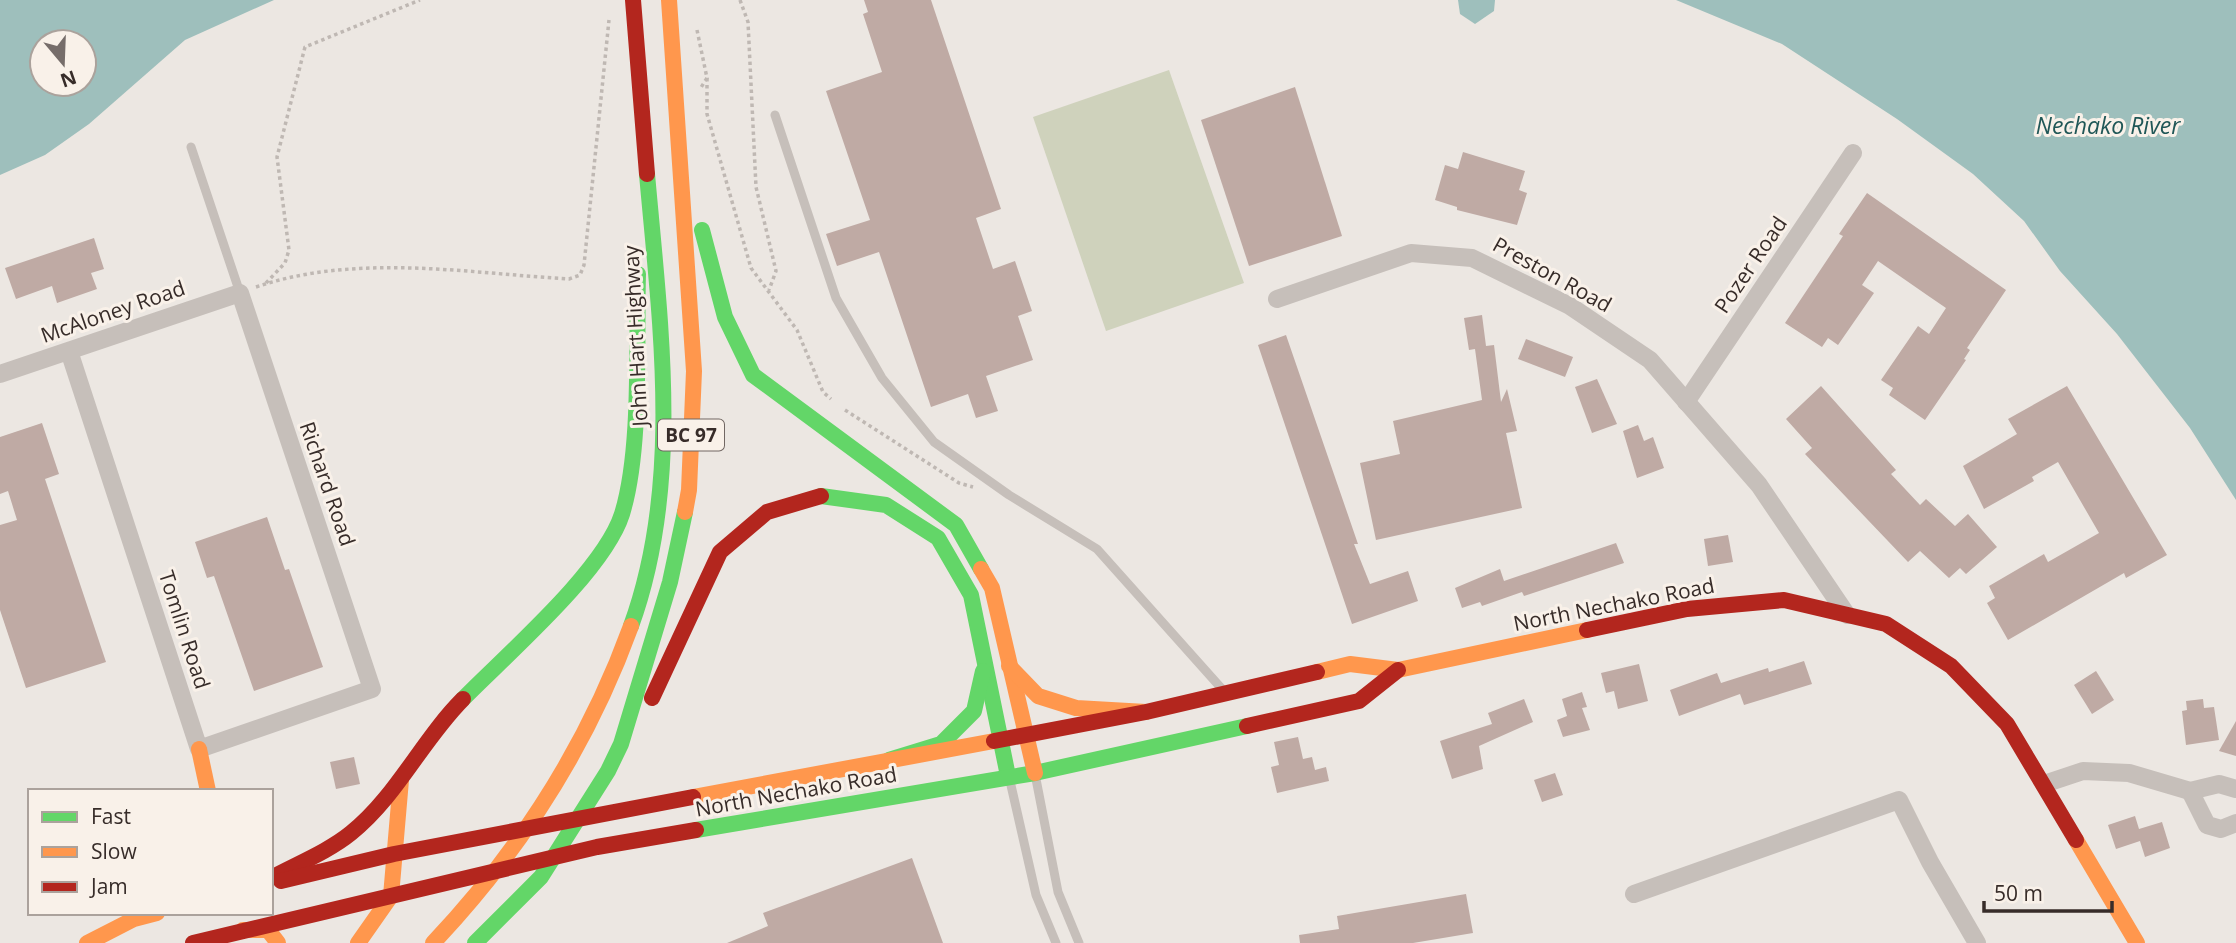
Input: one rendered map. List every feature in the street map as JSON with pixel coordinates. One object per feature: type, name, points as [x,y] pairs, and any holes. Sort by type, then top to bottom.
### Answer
[{"type":"main road","name":"John Hart Highway","points":[[433,943],[486,890],[561,778],[617,672],[646,579],[658,504],[663,378],[632,0]]},
{"type":"main road","name":"BC 97","points":[[475,943],[541,877],[608,771],[621,744],[670,582],[689,490],[694,371],[669,0]]},
{"type":"main road","points":[[679,118],[712,278],[725,317],[753,375],[956,525],[992,588],[1035,773]]},
{"type":"main road","points":[[273,879],[351,832],[401,780],[421,748],[450,712],[575,586],[601,552],[622,515],[633,452],[636,282],[651,220]]},
{"type":"main road","points":[[621,744],[653,697],[720,552],[767,512],[825,495],[886,505],[938,538],[971,595],[1008,776]]},
{"type":"main road","name":"North Nechako Road","points":[[273,880],[1027,732],[1146,712],[1350,664],[1398,670],[1687,610],[1784,600],[1886,624],[1951,666],[2007,724],[2137,943]]},
{"type":"main road","points":[[889,760],[941,744],[974,712],[984,665]]},
{"type":"main road","points":[[1009,666],[1038,696],[1076,708],[1146,712]]},
{"type":"main road","name":"North Nechako Road","points":[[193,943],[597,847],[1035,773],[1359,701],[1398,670]]},
{"type":"main road","points":[[199,749],[208,789]]},
{"type":"main road","points":[[358,943],[391,896],[401,780]]},
{"type":"main road","points":[[88,943],[139,916]]},
{"type":"main road","points":[[243,930],[268,930],[278,943]]},
{"type":"street","name":"Pozer Road","points":[[1686,402],[1853,153]]},
{"type":"street","name":"Preston Road","points":[[1276,299],[1411,253],[1472,258],[1570,306],[1650,360],[1759,485],[1847,615]]},
{"type":"street","name":"McAloney Road","points":[[0,374],[240,293]]},
{"type":"street","name":"Richard Road","points":[[199,749],[372,689],[240,293]]},
{"type":"street","name":"Tomlin Road","points":[[69,351],[199,749]]},
{"type":"street","points":[[2044,784],[2082,771],[2129,773],[2190,791],[2219,784],[2236,789]]},
{"type":"street","points":[[2190,791],[2207,825],[2221,829],[2236,823]]},
{"type":"street","points":[[1634,894],[1899,800],[1930,862],[1977,943]]},
{"type":"lane","points":[[775,115],[836,299],[882,378],[934,442],[1009,495],[1097,550],[1226,693]]},
{"type":"lane","points":[[191,147],[240,293]]},
{"type":"lane","points":[[1035,773],[1058,892],[1079,943]]},
{"type":"lane","points":[[1008,776],[1036,895],[1056,943]]},
{"type":"path","points":[[264,285],[285,263],[289,250],[276,157],[305,47],[420,0]]},
{"type":"path","points":[[740,0],[748,22],[757,187],[776,271],[768,291]]},
{"type":"path","points":[[240,293],[288,276],[330,269],[372,268],[569,279],[580,275],[584,265],[609,18]]},
{"type":"path","points":[[707,78],[707,114],[751,268],[797,330],[823,392],[836,404],[959,483],[1009,495]]},
{"type":"green space","points":[[1169,70],[1244,283],[1106,331],[1033,117]]},
{"type":"water","points":[[0,0],[274,0],[185,40],[89,124],[45,155],[0,175]]},
{"type":"water","points":[[1458,0],[1495,0],[1494,11],[1475,24],[1460,14]]},
{"type":"water","name":"Nechako River","points":[[1676,0],[2236,0],[2236,500],[2190,428],[2117,334],[2060,271],[2024,221],[1973,174],[1897,119],[1782,44]]},
{"type":"building","points":[[864,0],[931,0],[1001,209],[976,218],[993,269],[1015,261],[1032,311],[1018,316],[1033,360],[986,376],[998,411],[976,418],[968,394],[931,407],[879,252],[837,266],[826,234],[870,220],[826,91],[882,72],[863,14],[868,12]]},
{"type":"building","points":[[1295,87],[1342,236],[1249,266],[1201,120]]},
{"type":"building","points":[[1463,152],[1525,171],[1519,190],[1527,193],[1517,225],[1457,210],[1457,207],[1435,200],[1445,165],[1458,169]]},
{"type":"building","points":[[1867,193],[2006,290],[1967,348],[1970,350],[1964,359],[1966,360],[1925,420],[1889,395],[1893,388],[1881,380],[1918,326],[1929,334],[1946,308],[1878,261],[1862,285],[1874,293],[1838,345],[1828,338],[1822,347],[1785,323],[1843,236],[1839,234]]},
{"type":"building","points":[[94,238],[104,269],[91,273],[97,289],[57,303],[52,286],[16,299],[5,268]]},
{"type":"building","points":[[1482,315],[1486,346],[1494,345],[1501,402],[1507,389],[1517,431],[1506,433],[1522,508],[1376,540],[1360,463],[1400,454],[1393,421],[1482,400],[1475,349],[1469,350],[1464,318]]},
{"type":"building","points":[[1286,335],[1358,544],[1354,544],[1370,584],[1408,571],[1418,601],[1352,624],[1258,345]]},
{"type":"building","points":[[1526,339],[1573,357],[1565,377],[1518,359]]},
{"type":"building","points":[[1597,379],[1617,424],[1592,433],[1575,387]]},
{"type":"building","points":[[1821,386],[1896,470],[1891,474],[1920,505],[1926,499],[1955,526],[1968,514],[1997,547],[1966,574],[1960,568],[1949,578],[1920,551],[1908,562],[1805,454],[1812,448],[1786,419]]},
{"type":"building","points":[[2067,386],[2167,555],[2126,578],[2124,573],[2008,640],[1987,603],[1995,598],[1989,586],[2044,554],[2048,562],[2099,533],[2058,462],[2032,477],[2034,481],[1984,509],[1963,466],[2017,434],[2008,419]]},
{"type":"building","points":[[42,423],[59,474],[45,479],[106,662],[26,688],[0,610],[0,525],[17,520],[8,491],[0,494],[0,437]]},
{"type":"building","points":[[1638,425],[1644,441],[1653,437],[1664,468],[1637,478],[1623,431]]},
{"type":"building","points":[[267,517],[285,570],[289,569],[323,667],[254,691],[214,576],[207,578],[195,542]]},
{"type":"building","points":[[1728,535],[1733,562],[1708,566],[1704,539]]},
{"type":"building","points":[[1616,543],[1624,563],[1524,596],[1522,592],[1482,606],[1480,602],[1462,608],[1455,588],[1500,569],[1504,581]]},
{"type":"building","points":[[1804,661],[1812,684],[1744,705],[1740,694],[1679,716],[1670,690],[1717,673],[1721,683],[1768,668],[1769,672]]},
{"type":"building","points":[[1639,664],[1648,701],[1618,709],[1614,691],[1606,693],[1601,673]]},
{"type":"building","points":[[2096,671],[2114,700],[2092,714],[2074,685]]},
{"type":"building","points":[[1582,692],[1587,707],[1582,708],[1590,730],[1563,737],[1557,720],[1567,716],[1562,699]]},
{"type":"building","points":[[1524,699],[1533,722],[1479,746],[1483,769],[1452,779],[1440,741],[1492,724],[1488,713]]},
{"type":"building","points":[[2203,699],[2204,708],[2214,707],[2219,740],[2186,745],[2182,711],[2187,710],[2186,701]]},
{"type":"building","points":[[2236,721],[2236,756],[2219,751]]},
{"type":"building","points":[[1298,737],[1303,759],[1312,757],[1315,770],[1326,767],[1329,781],[1277,793],[1271,767],[1279,765],[1274,742]]},
{"type":"building","points":[[354,757],[360,784],[336,789],[330,762]]},
{"type":"building","points":[[1555,773],[1563,795],[1542,802],[1534,780]]},
{"type":"building","points":[[2135,816],[2139,829],[2162,822],[2170,848],[2145,857],[2140,841],[2116,849],[2108,825]]},
{"type":"building","points":[[912,858],[943,943],[727,943],[768,926],[763,913]]},
{"type":"building","points":[[1466,894],[1473,933],[1413,943],[1300,943],[1299,935],[1339,929],[1337,916]]},
{"type":"traffic: fast","points":[[631,626],[647,572],[657,516],[662,459],[661,344],[647,174]]},
{"type":"traffic: fast","points":[[702,230],[725,317],[753,375],[956,525],[981,569]]},
{"type":"traffic: fast","points":[[463,699],[575,586],[612,537],[622,514],[633,459],[638,274]]},
{"type":"traffic: fast","points":[[821,496],[886,505],[938,538],[971,595],[1008,776]]},
{"type":"traffic: fast","points":[[475,943],[541,877],[608,771],[621,744],[670,582],[685,512]]},
{"type":"traffic: fast","points":[[889,760],[941,744],[974,711],[983,671]]},
{"type":"traffic: fast","points":[[696,830],[1035,773],[1247,726]]},
{"type":"traffic: slow","points":[[669,0],[694,371],[689,490],[685,512]]},
{"type":"traffic: slow","points":[[981,569],[992,588],[1035,773]]},
{"type":"traffic: slow","points":[[433,943],[495,871],[548,795],[594,714],[631,626]]},
{"type":"traffic: slow","points":[[1317,672],[1350,664],[1398,670],[1587,630]]},
{"type":"traffic: slow","points":[[1009,666],[1038,696],[1076,708],[1146,712]]},
{"type":"traffic: slow","points":[[693,797],[994,741]]},
{"type":"traffic: slow","points":[[199,749],[208,789]]},
{"type":"traffic: slow","points":[[358,943],[391,896],[401,780]]},
{"type":"traffic: slow","points":[[2076,840],[2137,943]]},
{"type":"traffic: slow","points":[[87,943],[134,919],[149,915]]},
{"type":"traffic: slow","points":[[243,930],[268,930],[278,943]]},
{"type":"traffic: jam","points":[[633,0],[647,174]]},
{"type":"traffic: jam","points":[[652,698],[720,552],[767,512],[821,496]]},
{"type":"traffic: jam","points":[[1587,630],[1687,609],[1784,600],[1886,624],[1951,666],[2007,724],[2076,840]]},
{"type":"traffic: jam","points":[[1247,726],[1359,701],[1398,670]]},
{"type":"traffic: jam","points":[[994,741],[1146,712],[1317,672]]},
{"type":"traffic: jam","points":[[273,877],[333,846],[351,833],[382,802],[463,699]]},
{"type":"traffic: jam","points":[[281,881],[394,854],[693,797]]},
{"type":"traffic: jam","points":[[193,943],[597,847],[696,830]]}]
